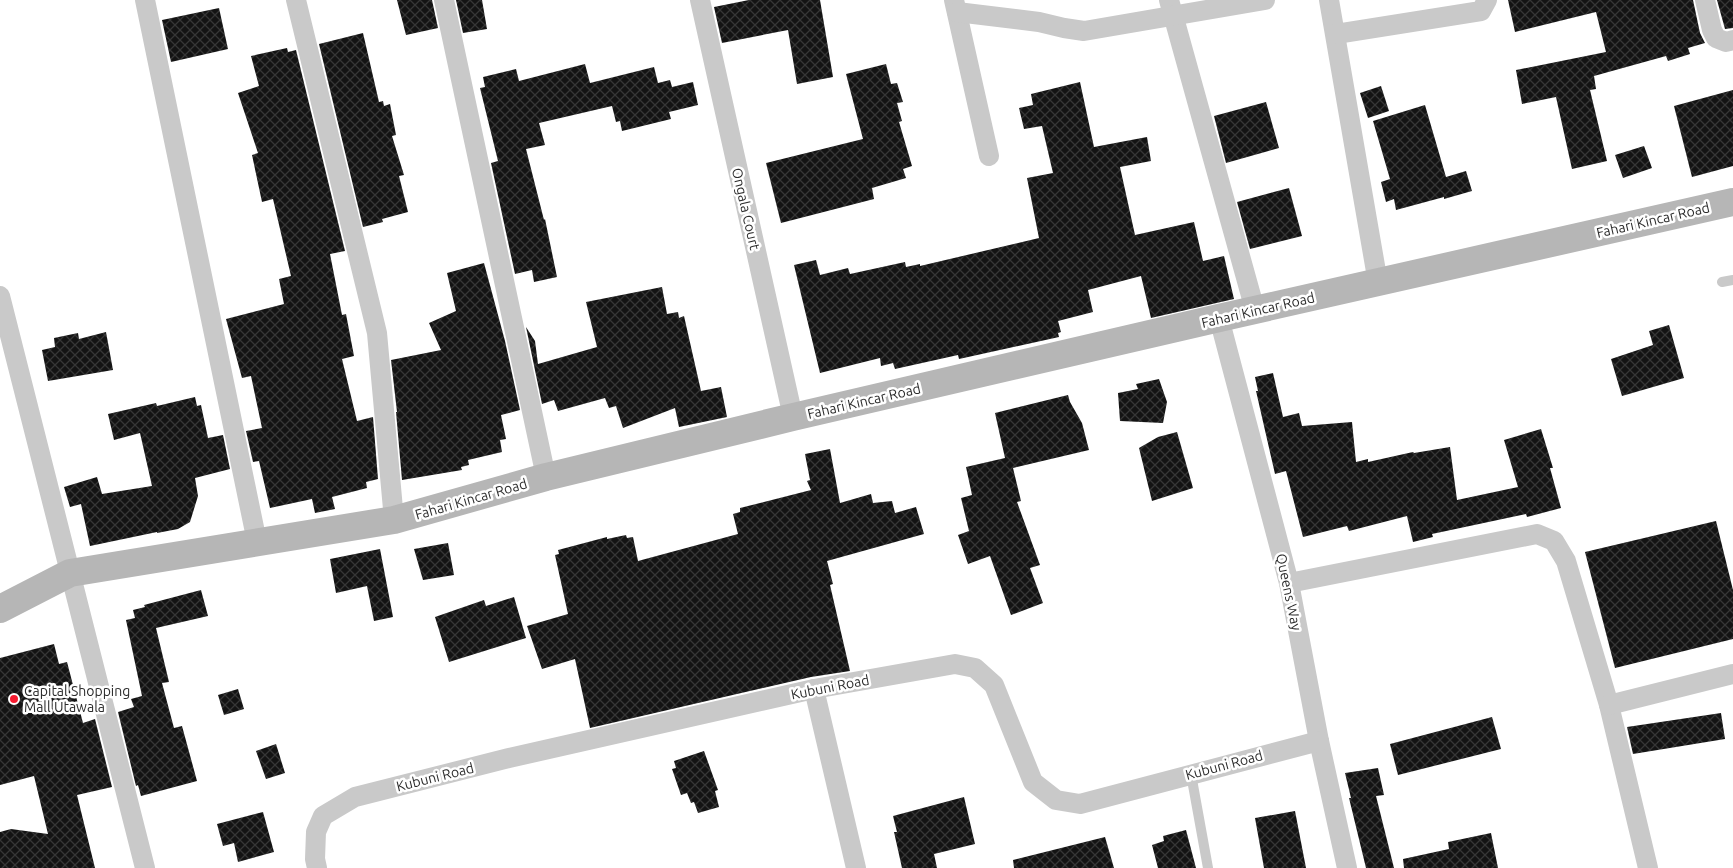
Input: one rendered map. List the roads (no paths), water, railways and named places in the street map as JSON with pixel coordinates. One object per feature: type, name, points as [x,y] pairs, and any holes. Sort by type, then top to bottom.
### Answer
[{"type":"street","points":[[146,0],[257,542]]},
{"type":"street","points":[[296,0],[377,333],[394,520]]},
{"type":"street","points":[[444,0],[546,477]]},
{"type":"street","name":"Ongala Court","points":[[700,0],[793,417]]},
{"type":"street","points":[[989,156],[955,6],[1084,31],[1171,8],[1265,0]]},
{"type":"street","points":[[1329,0],[1378,283]]},
{"type":"street","points":[[1336,34],[1481,11],[1487,0]]},
{"type":"street","points":[[1705,0],[1712,30],[1716,38],[1726,42],[1733,40]]},
{"type":"street","points":[[1171,8],[1255,310]]},
{"type":"street","name":"Fahari Kincar Road","points":[[0,609],[70,573],[394,520],[546,477],[793,417],[1733,202]]},
{"type":"street","points":[[0,296],[145,868]]},
{"type":"street","name":"Queens Way","points":[[1220,318],[1289,583],[1319,741],[1347,868]]},
{"type":"street","points":[[1289,583],[1537,534],[1554,541],[1566,561],[1608,705],[1648,868]]},
{"type":"street","name":"Kubuni Road","points":[[317,868],[315,859],[316,832],[323,816],[355,797],[509,758],[814,689],[955,664],[975,668],[994,685],[1033,782],[1056,800],[1080,804],[1319,741]]},
{"type":"street","points":[[1608,705],[1733,674]]},
{"type":"street","points":[[814,689],[856,868]]},
{"type":"lane","points":[[1722,282],[1733,280]]},
{"type":"lane","points":[[1191,774],[1208,868]]},
{"type":"place","name":"Capital Shopping Mall Utawala","points":[[14,699]]}]
